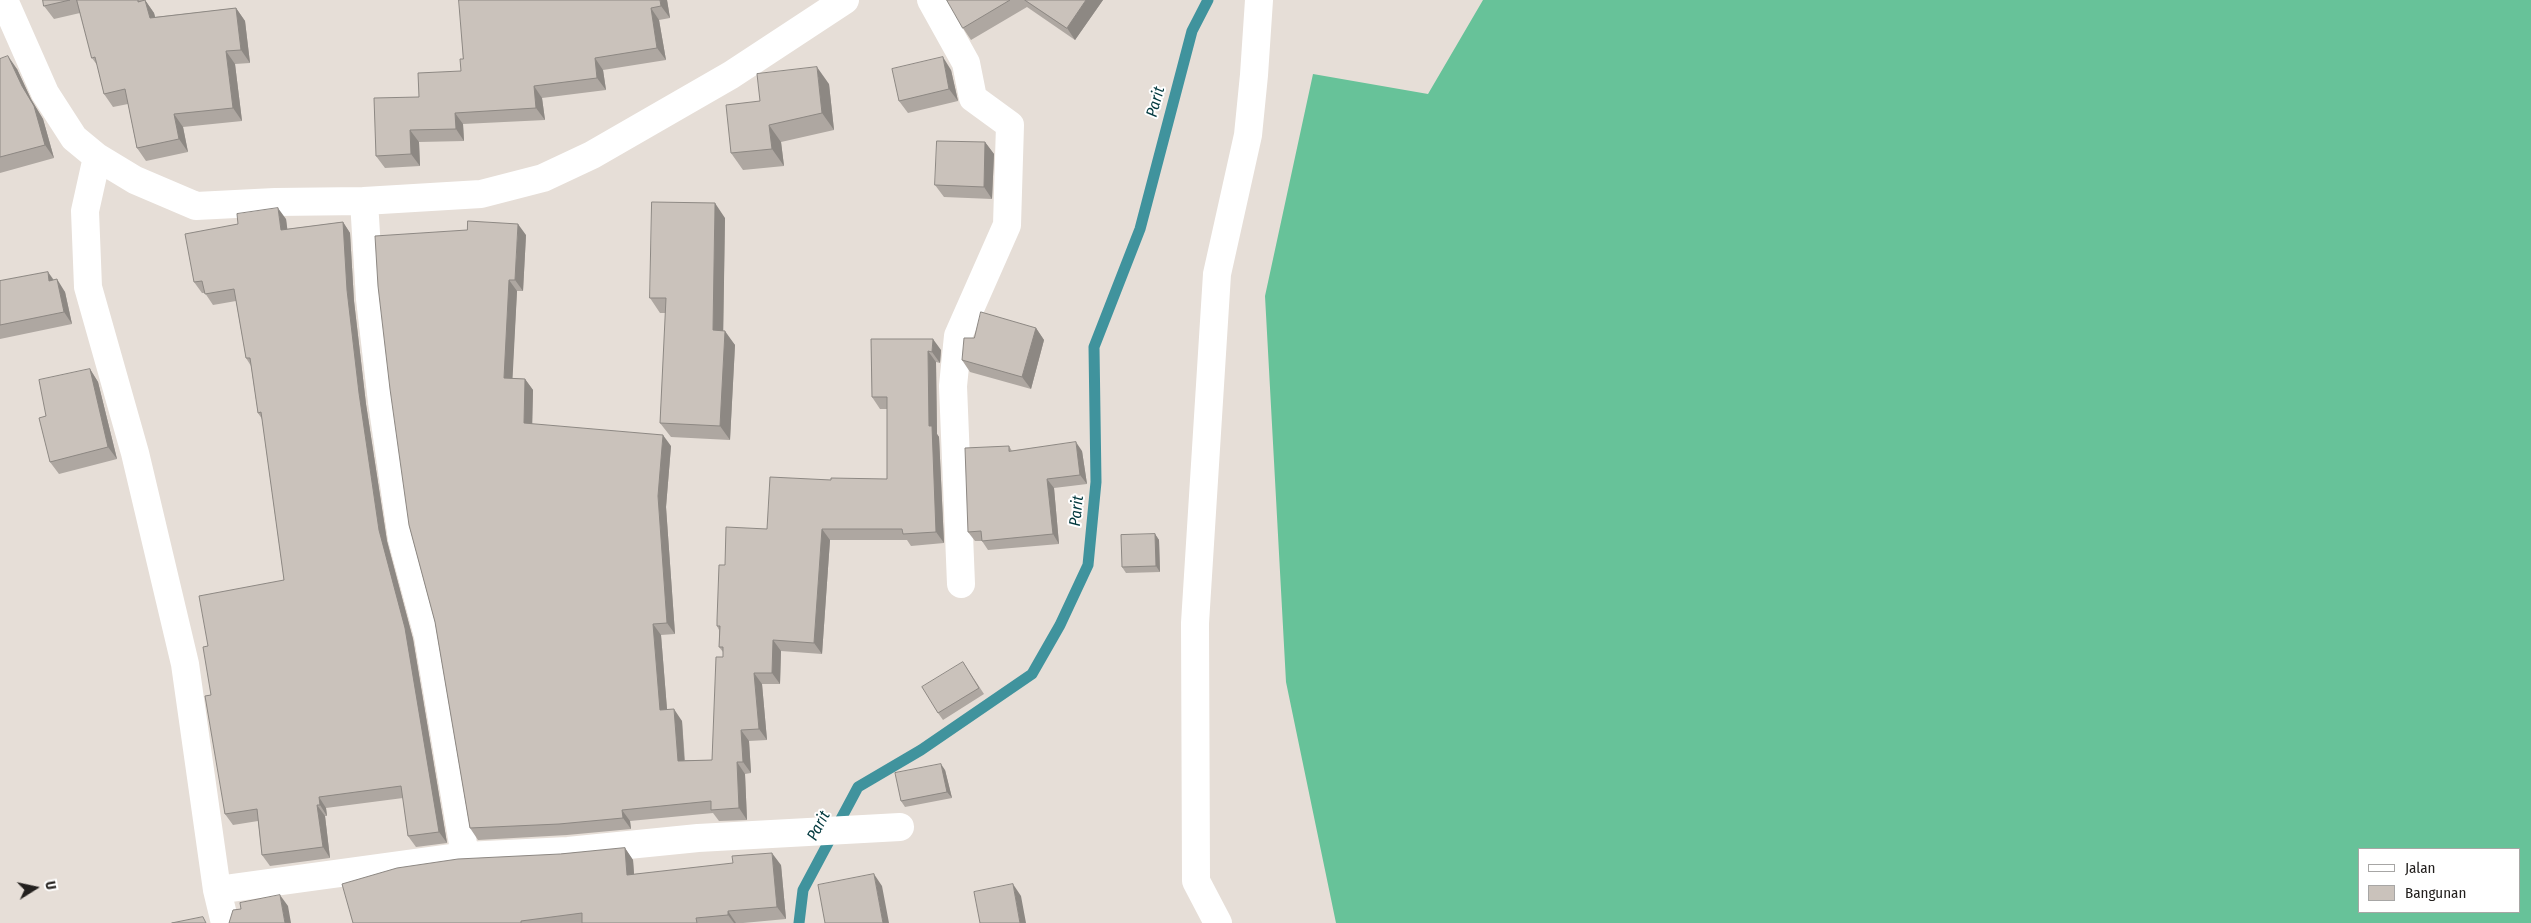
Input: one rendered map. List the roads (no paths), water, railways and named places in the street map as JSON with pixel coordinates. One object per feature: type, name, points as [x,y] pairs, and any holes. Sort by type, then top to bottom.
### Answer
[{"type":"street","points":[[4,0],[46,93],[74,138],[98,157],[135,180],[196,206],[364,201],[481,194],[543,178],[592,156],[731,75],[845,0]]},
{"type":"street","points":[[931,0],[966,62],[973,98],[1010,126],[1007,225],[958,336],[953,386],[961,584]]},
{"type":"street","points":[[1218,923],[1196,881],[1195,623],[1216,274],[1248,135],[1259,0]]},
{"type":"street","points":[[98,157],[85,211],[88,287],[135,453],[185,664],[217,890],[225,923]]},
{"type":"street","points":[[364,201],[370,299],[380,393],[402,539],[428,636],[465,856]]},
{"type":"street","points":[[217,890],[465,856],[568,851],[698,838],[900,827]]},
{"type":"waterway","name":"Parit","points":[[799,923],[803,890],[858,787],[921,750],[1032,674],[1060,625],[1088,565],[1096,482],[1094,347],[1140,229],[1192,31],[1208,0]]}]
